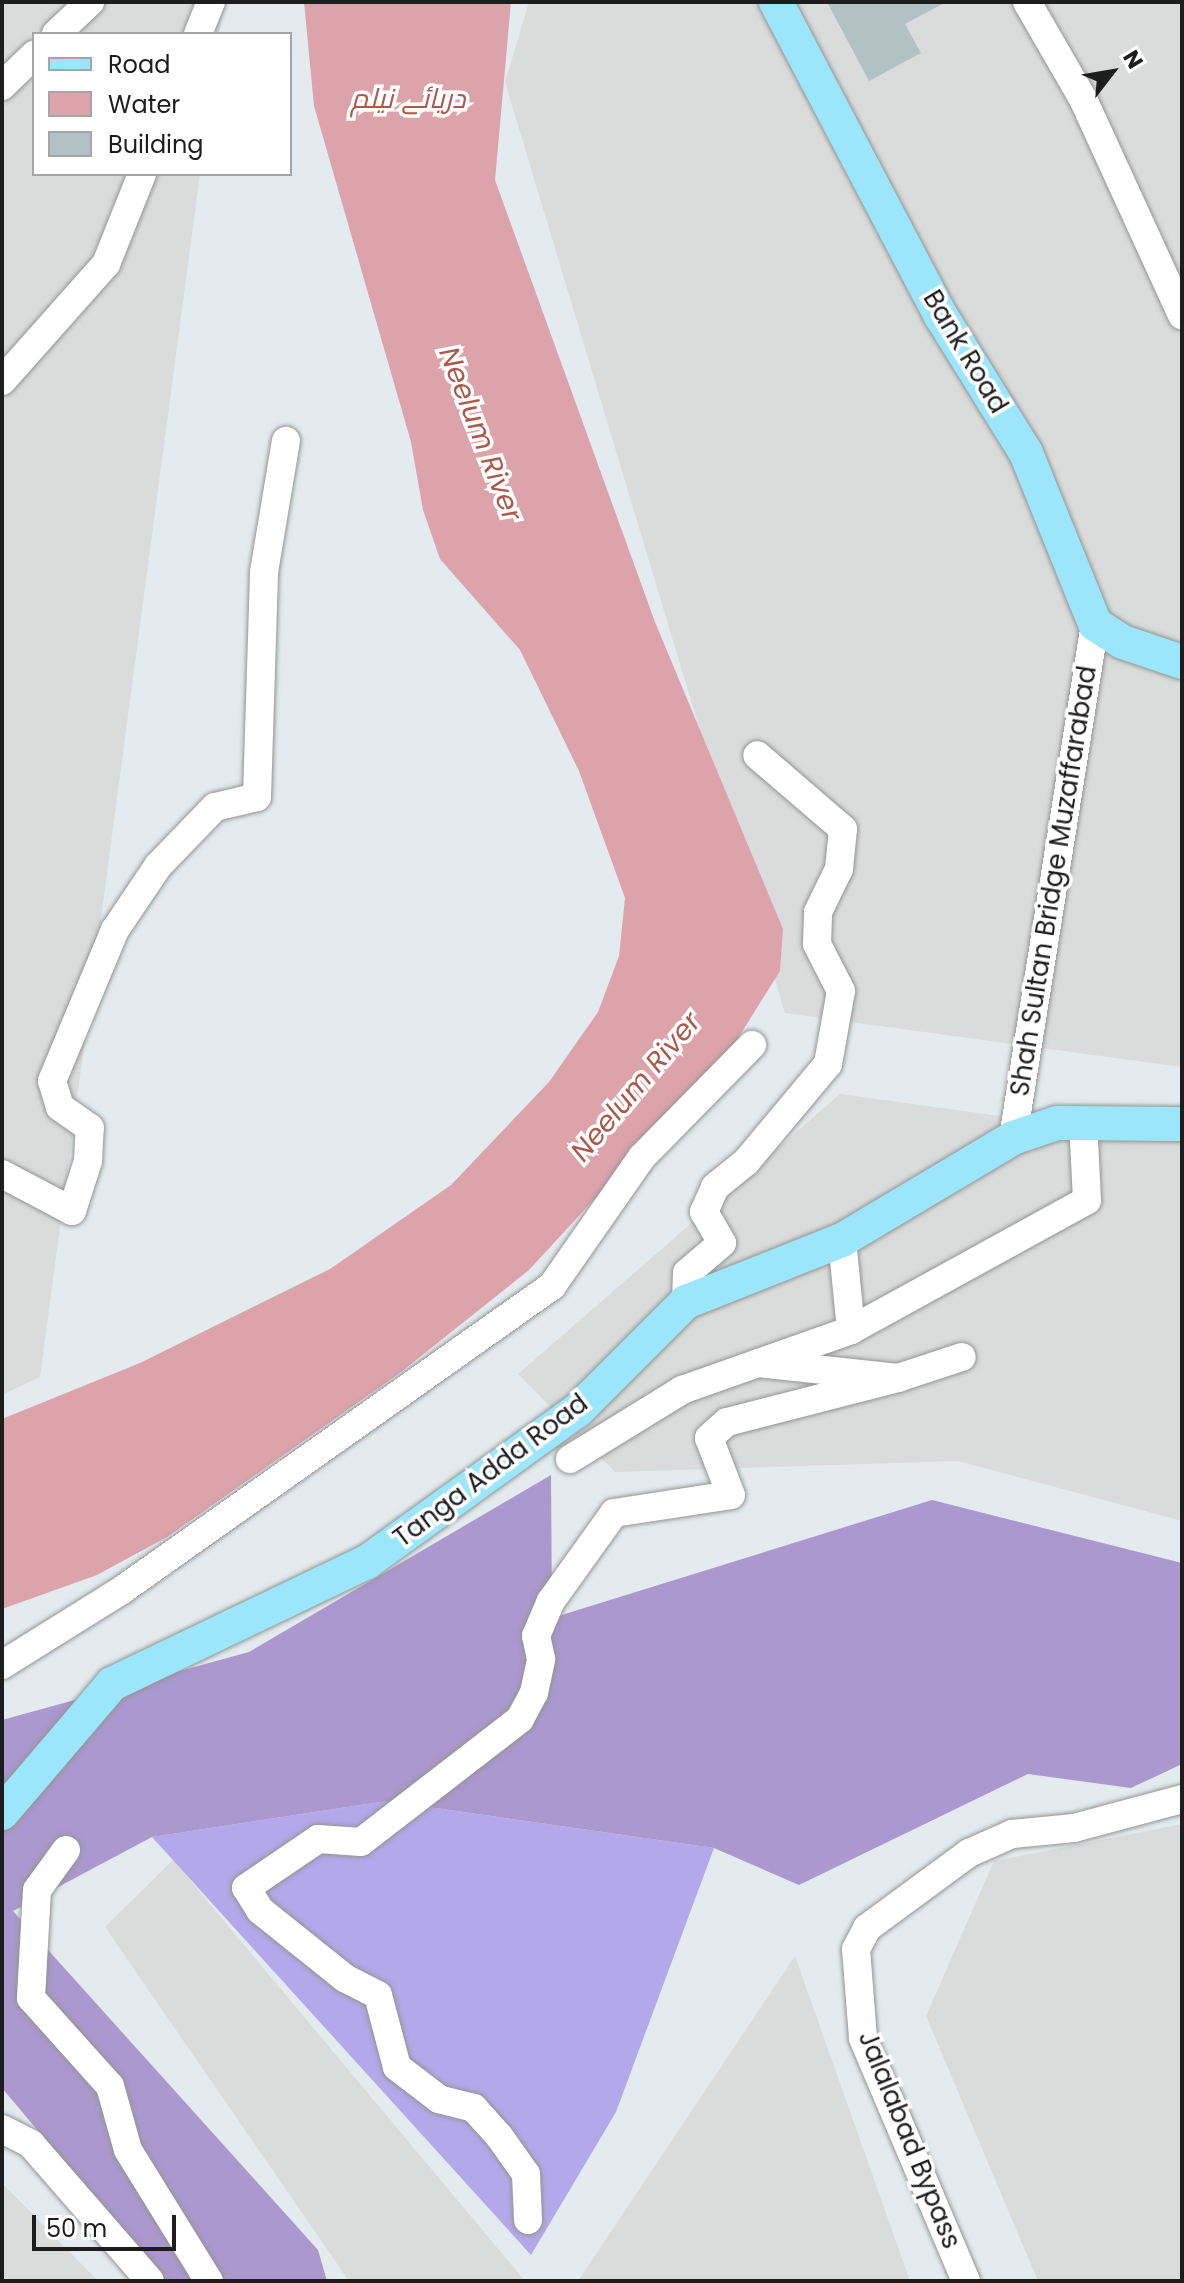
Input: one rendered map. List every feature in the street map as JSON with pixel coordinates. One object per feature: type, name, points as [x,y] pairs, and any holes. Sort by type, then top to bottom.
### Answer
[{"type":"main road","name":"Bank Road","points":[[776,2],[941,316],[1026,453],[1095,624]]},
{"type":"main road","points":[[1095,624],[1123,642],[1182,662]]},
{"type":"main road","name":"Tanga Adda Road","points":[[2,1813],[112,1684],[367,1562],[578,1410],[686,1302],[842,1240],[1013,1138],[1083,1122],[1182,1124]]},
{"type":"street","points":[[58,32],[90,2]]},
{"type":"street","points":[[199,32],[211,2]]},
{"type":"street","points":[[1027,2],[1083,99],[1182,315]]},
{"type":"street","points":[[2,86],[32,57]]},
{"type":"street","points":[[2,381],[106,264],[141,176]]},
{"type":"street","points":[[2,1174],[72,1211],[88,1161],[90,1128],[60,1107],[52,1081],[115,930],[158,866],[215,807],[257,797],[264,572],[286,441]]},
{"type":"street","name":"Shah Sultan Bridge Muzaffarabad","points":[[1013,1138],[1095,624]]},
{"type":"street","points":[[686,1302],[687,1273],[722,1243],[704,1212],[715,1187],[746,1162],[828,1064],[841,991],[817,944],[818,912],[839,869],[843,829],[757,755]]},
{"type":"street","points":[[2,1665],[122,1590],[552,1286],[642,1157],[752,1045]]},
{"type":"street","points":[[570,1459],[682,1390],[851,1330],[1087,1200],[1083,1122]]},
{"type":"street","points":[[842,1240],[851,1330]]},
{"type":"street","points":[[528,2220],[526,2174],[499,2136],[474,2108],[439,2099],[397,2067],[378,1995],[346,1979],[260,1910],[246,1888],[318,1839],[361,1842],[520,1719],[534,1693],[541,1659],[536,1636],[551,1601],[614,1513],[731,1495],[709,1438],[727,1422],[898,1378],[962,1357]]},
{"type":"street","points":[[753,1363],[898,1378]]},
{"type":"street","name":"Jalalabad Bypass","points":[[966,2281],[863,2038],[856,1949],[867,1928],[969,1853],[1012,1834],[1074,1828],[1182,1799]]},
{"type":"street","points":[[66,1850],[37,1890],[31,1998],[110,2086],[128,2150],[209,2281]]},
{"type":"street","points":[[2,2129],[31,2144],[150,2281]]},
{"type":"shaded area","points":[[2,2],[223,2],[219,32],[32,32],[32,176],[200,176],[40,1377],[2,1395]]},
{"type":"shaded area","points":[[529,2],[1182,2],[1182,1067],[785,1013],[505,82]]},
{"type":"shaded area","points":[[840,1094],[1182,1141],[1182,1521],[958,1461],[615,1472],[518,1374]]},
{"type":"shaded area","points":[[551,1475],[552,1618],[932,1500],[1182,1563],[1182,1764],[1131,1788],[1028,1774],[799,1885],[714,1848],[387,1801],[152,1837],[13,1911],[318,2250],[327,2281],[164,2281],[2,2088],[2,1720],[249,1652]]},
{"type":"shaded area","points":[[387,1801],[714,1848],[616,2112],[531,2255],[152,1837]]},
{"type":"shaded area","points":[[1182,1824],[1182,2281],[1038,2281],[926,2016],[994,1861]]},
{"type":"shaded area","points":[[173,1860],[525,2281],[349,2281],[105,1927]]},
{"type":"shaded area","points":[[795,1956],[910,2281],[578,2281]]},
{"type":"shaded area","points":[[2,2183],[98,2281],[2,2281]]},
{"type":"water","name":"دریائے نیلم","points":[[304,2],[511,2],[495,180],[655,622],[783,929],[780,971],[728,1054],[529,1270],[401,1372],[167,1537],[97,1575],[2,1609],[2,1419],[140,1363],[330,1269],[451,1185],[549,1082],[598,1012],[619,956],[625,898],[579,771],[520,650],[440,559],[423,510],[411,442],[314,106]]},
{"type":"building","points":[[827,2],[946,2],[905,24],[921,53],[869,81]]},
{"type":"water label","name":"Neelum River","points":[[480,434]]},
{"type":"water label","name":"Neelum River","points":[[636,1087]]}]
